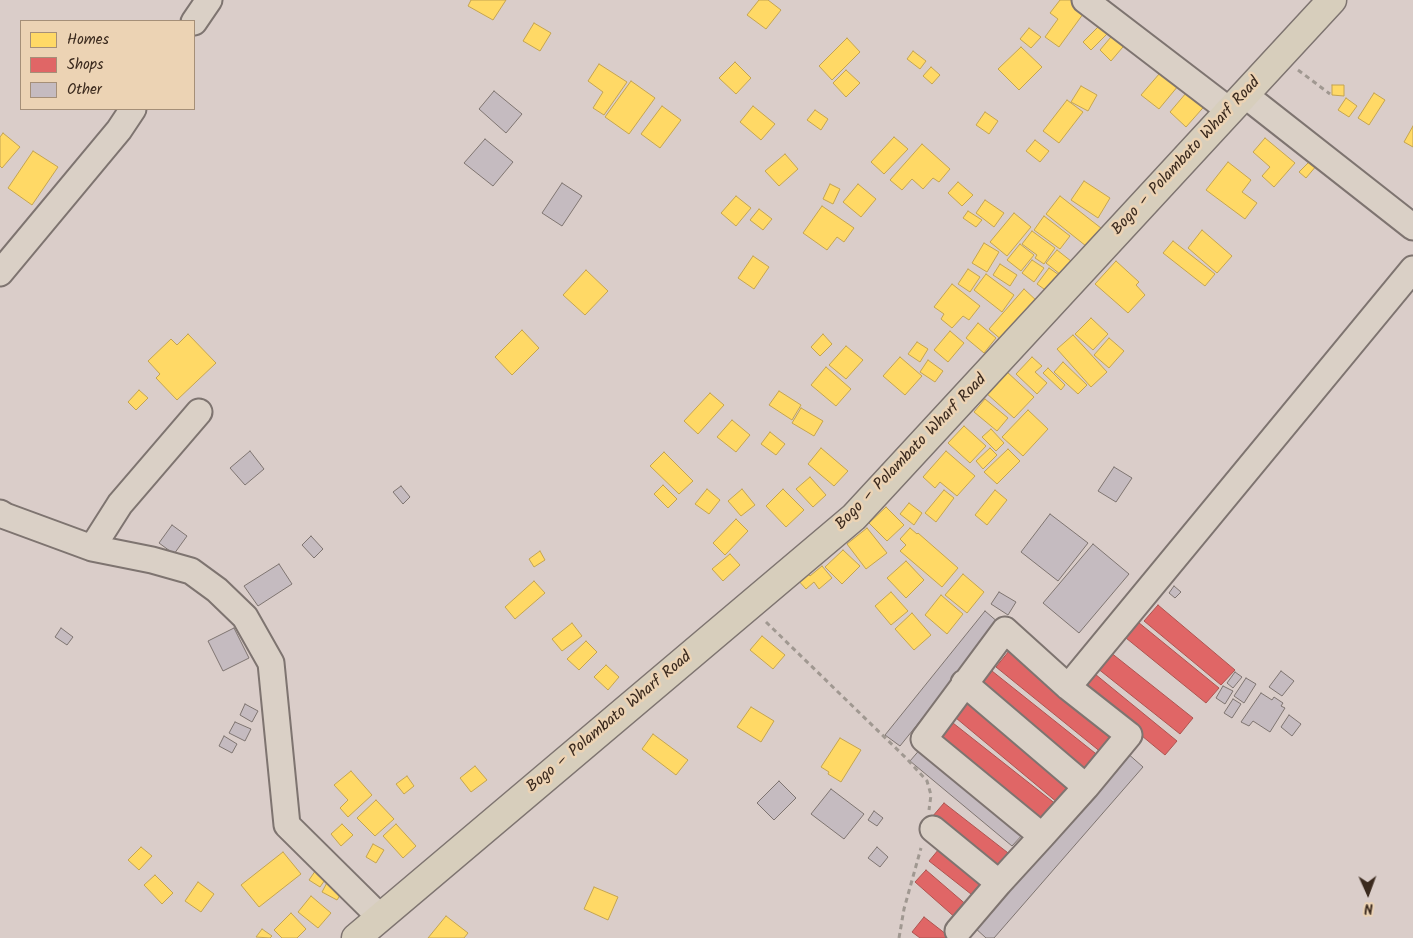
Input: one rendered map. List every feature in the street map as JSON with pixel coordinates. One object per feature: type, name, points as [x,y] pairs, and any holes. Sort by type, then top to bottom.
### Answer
[{"type":"highway","name":"Bogo – Polambato Wharf Road","points":[[356,938],[854,517],[1332,0]]},
{"type":"street","points":[[195,21],[209,0]]},
{"type":"street","points":[[1085,0],[1237,103],[1413,227]]},
{"type":"street","points":[[0,274],[119,130],[132,110]]},
{"type":"street","points":[[1068,688],[1413,269]]},
{"type":"street","points":[[92,548],[120,504],[199,412]]},
{"type":"street","points":[[0,513],[92,548],[152,560],[191,571],[217,590],[245,617],[271,663],[287,825],[380,917]]},
{"type":"street","points":[[958,931],[1086,787],[1128,735],[1068,688],[1005,630],[924,739],[1042,836]]},
{"type":"street","points":[[964,683],[1086,787]]},
{"type":"street","points":[[934,829],[999,883]]},
{"type":"path","points":[[1293,43],[1297,69],[1330,94]]},
{"type":"path","points":[[749,606],[907,759]]},
{"type":"building: Homes","points":[[471,0],[506,0],[493,20],[468,6]]},
{"type":"building: Homes","points":[[759,0],[768,0],[781,10],[766,29],[747,15]]},
{"type":"building: Homes","points":[[1060,0],[1072,0],[1086,10],[1059,47],[1045,37],[1058,19],[1050,13]]},
{"type":"building: Homes","points":[[534,23],[551,33],[540,51],[523,41]]},
{"type":"building: Homes","points":[[1099,26],[1107,34],[1091,50],[1083,42]]},
{"type":"building: Homes","points":[[1029,28],[1041,37],[1031,48],[1020,39]]},
{"type":"building: Homes","points":[[1116,31],[1128,41],[1111,61],[1100,50]]},
{"type":"building: Homes","points":[[847,38],[860,52],[832,80],[819,66]]},
{"type":"building: Homes","points":[[1021,47],[1042,67],[1019,90],[998,69]]},
{"type":"building: Homes","points":[[913,51],[926,61],[920,69],[907,59]]},
{"type":"building: Homes","points":[[735,62],[751,78],[736,94],[719,78]]},
{"type":"building: Homes","points":[[599,64],[627,82],[604,115],[593,108],[603,92],[588,81]]},
{"type":"building: Homes","points":[[1166,66],[1183,80],[1159,109],[1141,95]]},
{"type":"building: Homes","points":[[931,67],[940,75],[932,84],[923,76]]},
{"type":"building: Homes","points":[[846,70],[860,83],[846,97],[833,83]]},
{"type":"building: Homes","points":[[631,81],[655,98],[629,134],[605,117]]},
{"type":"building: Homes","points":[[1332,85],[1344,85],[1344,96],[1332,95]]},
{"type":"building: Homes","points":[[1081,86],[1097,95],[1088,111],[1071,102]]},
{"type":"building: Homes","points":[[1192,86],[1209,101],[1186,127],[1170,112]]},
{"type":"building: Homes","points":[[1374,93],[1385,100],[1369,125],[1358,118]]},
{"type":"building: Homes","points":[[1346,98],[1357,106],[1349,117],[1338,110]]},
{"type":"building: Homes","points":[[1067,100],[1083,112],[1059,143],[1043,131]]},
{"type":"building: Homes","points":[[662,106],[681,120],[660,148],[641,134]]},
{"type":"building: Homes","points":[[753,106],[775,124],[761,140],[740,122]]},
{"type":"building: Homes","points":[[815,110],[828,119],[821,130],[807,120]]},
{"type":"building: Homes","points":[[985,112],[998,121],[989,134],[976,125]]},
{"type":"building: Homes","points":[[1413,126],[1413,147],[1404,142]]},
{"type":"building: Homes","points":[[3,133],[20,147],[2,168],[0,166],[0,137]]},
{"type":"building: Homes","points":[[894,137],[908,149],[884,174],[871,162]]},
{"type":"building: Homes","points":[[1265,138],[1295,163],[1274,187],[1262,176],[1270,167],[1253,152]]},
{"type":"building: Homes","points":[[1035,140],[1049,151],[1040,162],[1026,151]]},
{"type":"building: Homes","points":[[922,144],[950,169],[939,182],[933,178],[923,189],[912,179],[902,190],[890,180]]},
{"type":"building: Homes","points":[[33,151],[58,167],[32,205],[8,188]]},
{"type":"building: Homes","points":[[785,154],[798,169],[779,186],[765,171]]},
{"type":"building: Homes","points":[[1311,160],[1317,165],[1306,178],[1299,172]]},
{"type":"building: Homes","points":[[1228,162],[1251,180],[1242,192],[1257,203],[1245,219],[1206,190]]},
{"type":"building: Homes","points":[[1084,181],[1110,198],[1098,218],[1071,200]]},
{"type":"building: Homes","points":[[958,182],[973,195],[962,206],[948,193]]},
{"type":"building: Homes","points":[[830,184],[840,189],[833,204],[823,199]]},
{"type":"building: Homes","points":[[858,184],[876,199],[861,217],[843,202]]},
{"type":"building: Homes","points":[[736,196],[751,208],[736,226],[721,213]]},
{"type":"building: Homes","points":[[1060,196],[1106,232],[1091,250],[1046,214]]},
{"type":"building: Homes","points":[[985,200],[1004,213],[994,227],[976,213]]},
{"type":"building: Homes","points":[[822,206],[854,228],[844,242],[837,237],[827,250],[803,233]]},
{"type":"building: Homes","points":[[759,209],[772,219],[763,230],[750,220]]},
{"type":"building: Homes","points":[[968,211],[982,220],[976,227],[963,218]]},
{"type":"building: Homes","points":[[1014,213],[1031,227],[1007,256],[990,242]]},
{"type":"building: Homes","points":[[1044,216],[1070,236],[1060,249],[1034,230]]},
{"type":"building: Homes","points":[[1202,230],[1232,256],[1217,273],[1188,248]]},
{"type":"building: Homes","points":[[1032,231],[1055,248],[1044,264],[1035,258],[1037,255],[1022,244]]},
{"type":"building: Homes","points":[[1173,241],[1215,274],[1205,286],[1163,253]]},
{"type":"building: Homes","points":[[984,243],[999,252],[987,272],[972,263]]},
{"type":"building: Homes","points":[[1020,244],[1034,255],[1021,271],[1007,260]]},
{"type":"building: Homes","points":[[1057,250],[1076,265],[1065,278],[1046,263]]},
{"type":"building: Homes","points":[[753,256],[769,267],[754,289],[738,278]]},
{"type":"building: Homes","points":[[1032,260],[1044,268],[1034,282],[1022,273]]},
{"type":"building: Homes","points":[[1116,261],[1139,282],[1136,285],[1145,295],[1128,313],[1095,284]]},
{"type":"building: Homes","points":[[1000,264],[1017,275],[1010,286],[993,275]]},
{"type":"building: Homes","points":[[1049,268],[1062,277],[1051,294],[1037,284]]},
{"type":"building: Homes","points":[[968,269],[980,277],[970,292],[958,284]]},
{"type":"building: Homes","points":[[586,270],[608,291],[585,315],[563,295]]},
{"type":"building: Homes","points":[[986,274],[1014,295],[1002,312],[974,290]]},
{"type":"building: Homes","points":[[952,284],[980,306],[969,320],[963,316],[952,328],[941,319],[944,314],[934,307]]},
{"type":"building: Homes","points":[[1024,289],[1038,302],[1003,341],[989,329]]},
{"type":"building: Homes","points":[[1091,318],[1108,334],[1093,350],[1075,334]]},
{"type":"building: Homes","points":[[978,323],[996,338],[984,353],[966,338]]},
{"type":"building: Homes","points":[[522,330],[539,348],[512,375],[495,357]]},
{"type":"building: Homes","points":[[950,331],[964,343],[948,362],[934,350]]},
{"type":"building: Homes","points":[[188,334],[216,363],[177,400],[156,378],[160,374],[148,361],[171,339],[177,345]]},
{"type":"building: Homes","points":[[823,334],[832,344],[820,356],[811,347]]},
{"type":"building: Homes","points":[[1073,335],[1107,372],[1091,387],[1057,349]]},
{"type":"building: Homes","points":[[1109,338],[1124,351],[1109,368],[1094,355]]},
{"type":"building: Homes","points":[[917,342],[928,349],[920,362],[908,354]]},
{"type":"building: Homes","points":[[846,346],[863,360],[846,379],[829,365]]},
{"type":"building: Homes","points":[[900,357],[922,376],[905,395],[883,376]]},
{"type":"building: Homes","points":[[1032,357],[1042,366],[1035,372],[1047,383],[1037,394],[1016,374]]},
{"type":"building: Homes","points":[[928,360],[943,371],[935,382],[920,372]]},
{"type":"building: Homes","points":[[1063,362],[1087,385],[1078,394],[1054,372]]},
{"type":"building: Homes","points":[[826,367],[851,389],[836,406],[811,385]]},
{"type":"building: Homes","points":[[1048,368],[1065,385],[1061,390],[1043,373]]},
{"type":"building: Homes","points":[[1006,371],[1034,397],[1014,418],[986,393]]},
{"type":"building: Homes","points":[[139,390],[148,398],[136,410],[128,402]]},
{"type":"building: Homes","points":[[779,391],[801,405],[792,420],[769,405]]},
{"type":"building: Homes","points":[[710,393],[724,405],[698,434],[684,421]]},
{"type":"building: Homes","points":[[985,399],[1008,418],[997,431],[974,412]]},
{"type":"building: Homes","points":[[801,408],[823,421],[814,436],[792,423]]},
{"type":"building: Homes","points":[[1028,410],[1048,429],[1023,456],[1002,437]]},
{"type":"building: Homes","points":[[732,420],[750,435],[736,452],[717,437]]},
{"type":"building: Homes","points":[[964,426],[986,446],[970,463],[948,443]]},
{"type":"building: Homes","points":[[991,429],[1004,443],[996,451],[982,437]]},
{"type":"building: Homes","points":[[770,432],[785,444],[776,455],[761,444]]},
{"type":"building: Homes","points":[[821,448],[848,471],[834,486],[808,464]]},
{"type":"building: Homes","points":[[990,448],[997,455],[983,469],[976,461]]},
{"type":"building: Homes","points":[[1008,449],[1020,461],[997,484],[984,472]]},
{"type":"building: Homes","points":[[946,451],[975,476],[957,496],[940,482],[935,488],[923,477]]},
{"type":"building: Homes","points":[[664,452],[693,481],[679,494],[650,466]]},
{"type":"building: Homes","points":[[810,477],[826,495],[813,507],[796,489]]},
{"type":"building: Homes","points":[[663,485],[677,499],[668,508],[654,494]]},
{"type":"building: Homes","points":[[707,489],[720,500],[709,514],[695,504]]},
{"type":"building: Homes","points":[[742,489],[755,505],[741,516],[728,501]]},
{"type":"building: Homes","points":[[783,489],[804,510],[786,527],[766,506]]},
{"type":"building: Homes","points":[[944,490],[954,498],[936,522],[925,513]]},
{"type":"building: Homes","points":[[995,490],[1007,500],[987,525],[975,515]]},
{"type":"building: Homes","points":[[909,503],[922,513],[914,525],[900,514]]},
{"type":"building: Homes","points":[[886,507],[904,525],[887,541],[869,523]]},
{"type":"building: Homes","points":[[736,519],[748,531],[725,555],[713,543]]},
{"type":"building: Homes","points":[[867,528],[887,553],[866,569],[847,544]]},
{"type":"building: Homes","points":[[910,528],[958,568],[942,587],[900,551],[906,545],[900,539]]},
{"type":"building: Homes","points":[[843,550],[860,566],[842,584],[825,567]]},
{"type":"building: Homes","points":[[540,551],[545,560],[534,567],[529,559]]},
{"type":"building: Homes","points":[[730,554],[740,565],[723,581],[712,569]]},
{"type":"building: Homes","points":[[906,561],[924,580],[906,598],[887,578]]},
{"type":"building: Homes","points":[[822,566],[832,578],[819,589],[814,582],[806,589],[796,578],[805,570],[810,576]]},
{"type":"building: Homes","points":[[963,574],[984,592],[967,613],[945,595]]},
{"type":"building: Homes","points":[[534,581],[545,593],[515,619],[505,607]]},
{"type":"building: Homes","points":[[891,592],[908,611],[891,625],[875,606]]},
{"type":"building: Homes","points":[[941,595],[963,614],[947,634],[925,615]]},
{"type":"building: Homes","points":[[912,613],[931,635],[914,650],[895,629]]},
{"type":"building: Homes","points":[[572,623],[582,636],[562,651],[552,639]]},
{"type":"building: Homes","points":[[762,636],[785,655],[773,669],[750,650]]},
{"type":"building: Homes","points":[[586,641],[597,652],[579,670],[567,659]]},
{"type":"building: Homes","points":[[606,665],[619,677],[608,690],[594,677]]},
{"type":"building: Homes","points":[[751,707],[774,721],[761,742],[737,727]]},
{"type":"building: Homes","points":[[653,734],[688,760],[676,775],[642,749]]},
{"type":"building: Homes","points":[[840,738],[861,750],[841,782],[821,767]]},
{"type":"building: Homes","points":[[475,766],[487,780],[471,792],[460,778]]},
{"type":"building: Homes","points":[[351,771],[372,795],[348,817],[340,808],[348,800],[334,785]]},
{"type":"building: Homes","points":[[407,776],[414,786],[404,794],[396,784]]},
{"type":"building: Homes","points":[[376,800],[394,819],[375,836],[357,818]]},
{"type":"building: Homes","points":[[342,824],[353,835],[341,846],[331,834]]},
{"type":"building: Homes","points":[[396,824],[416,846],[403,858],[383,836]]},
{"type":"building: Homes","points":[[373,844],[384,850],[376,863],[366,857]]},
{"type":"building: Homes","points":[[141,847],[152,856],[139,870],[128,860]]},
{"type":"building: Homes","points":[[283,852],[301,874],[259,907],[241,885]]},
{"type":"building: Homes","points":[[318,867],[329,874],[320,887],[309,880]]},
{"type":"building: Homes","points":[[155,875],[173,893],[162,904],[144,885]]},
{"type":"building: Homes","points":[[330,877],[346,886],[337,900],[322,892]]},
{"type":"building: Homes","points":[[198,882],[214,894],[201,912],[185,901]]},
{"type":"building: Homes","points":[[594,887],[618,897],[608,920],[584,909]]},
{"type":"building: Homes","points":[[311,896],[331,913],[318,928],[298,912]]},
{"type":"building: Homes","points":[[291,913],[306,929],[297,938],[282,938],[274,930]]},
{"type":"building: Homes","points":[[446,916],[468,933],[464,938],[428,938]]},
{"type":"building: Homes","points":[[262,929],[272,936],[270,938],[256,937]]},
{"type":"building: Shops","points":[[1158,605],[1235,670],[1221,685],[1144,621]]},
{"type":"building: Shops","points":[[1138,622],[1219,688],[1206,703],[1126,638]]},
{"type":"building: Shops","points":[[1009,651],[1115,736],[1102,753],[996,667]]},
{"type":"building: Shops","points":[[1110,652],[1193,718],[1180,734],[1097,668]]},
{"type":"building: Shops","points":[[992,671],[1100,757],[1087,773],[979,686]]},
{"type":"building: Shops","points":[[1095,674],[1177,741],[1165,755],[1084,688]]},
{"type":"building: Shops","points":[[968,703],[1070,788],[1058,803],[956,718]]},
{"type":"building: Shops","points":[[953,723],[1057,805],[1043,821],[940,740]]},
{"type":"building: Shops","points":[[944,803],[1012,856],[1001,871],[932,817]]},
{"type":"building: Shops","points":[[939,849],[986,885],[976,898],[929,861]]},
{"type":"building: Shops","points":[[926,870],[969,907],[958,920],[915,882]]},
{"type":"building: Shops","points":[[924,917],[951,938],[920,938],[912,932]]},
{"type":"building: Other","points":[[494,91],[522,114],[506,133],[479,109]]},
{"type":"building: Other","points":[[485,139],[513,162],[493,186],[464,163]]},
{"type":"building: Other","points":[[562,183],[582,196],[562,226],[542,213]]},
{"type":"building: Other","points":[[250,451],[264,469],[245,485],[230,468]]},
{"type":"building: Other","points":[[1114,467],[1132,478],[1116,502],[1098,491]]},
{"type":"building: Other","points":[[401,486],[410,497],[403,504],[393,492]]},
{"type":"building: Other","points":[[1050,514],[1088,543],[1058,581],[1021,552]]},
{"type":"building: Other","points":[[172,525],[187,536],[174,554],[159,543]]},
{"type":"building: Other","points":[[311,536],[323,549],[314,558],[302,545]]},
{"type":"building: Other","points":[[1093,544],[1129,574],[1079,633],[1043,603]]},
{"type":"building: Other","points":[[279,564],[292,584],[258,606],[244,586]]},
{"type":"building: Other","points":[[1174,586],[1181,592],[1175,598],[1169,593]]},
{"type":"building: Other","points":[[999,592],[1016,602],[1008,615],[991,604]]},
{"type":"building: Other","points":[[985,611],[999,623],[900,746],[885,735]]},
{"type":"building: Other","points":[[61,628],[73,637],[67,645],[55,637]]},
{"type":"building: Other","points":[[234,628],[249,658],[223,671],[208,641]]},
{"type":"building: Other","points":[[1281,671],[1294,681],[1282,696],[1269,687]]},
{"type":"building: Other","points":[[1235,672],[1242,677],[1233,688],[1227,683]]},
{"type":"building: Other","points":[[1246,678],[1256,684],[1244,703],[1234,696]]},
{"type":"building: Other","points":[[1223,686],[1233,691],[1225,704],[1216,698]]},
{"type":"building: Other","points":[[1261,693],[1272,700],[1274,697],[1283,703],[1281,706],[1285,708],[1270,732],[1253,721],[1249,726],[1241,722]]},
{"type":"building: Other","points":[[1233,699],[1241,704],[1232,718],[1224,713]]},
{"type":"building: Other","points":[[245,704],[258,711],[252,722],[240,715]]},
{"type":"building: Other","points":[[1289,715],[1301,724],[1292,736],[1281,727]]},
{"type":"building: Other","points":[[235,722],[251,729],[245,741],[229,733]]},
{"type":"building: Other","points":[[224,736],[237,744],[232,753],[219,746]]},
{"type":"building: Other","points":[[922,747],[1024,833],[1012,846],[910,761]]},
{"type":"building: Other","points":[[1126,752],[1143,767],[994,938],[986,938],[974,927]]},
{"type":"building: Other","points":[[779,781],[796,798],[774,820],[757,803]]},
{"type":"building: Other","points":[[831,789],[864,814],[844,839],[811,814]]},
{"type":"building: Other","points":[[874,811],[883,818],[877,826],[868,820]]},
{"type":"building: Other","points":[[877,847],[888,857],[880,867],[868,858]]}]
